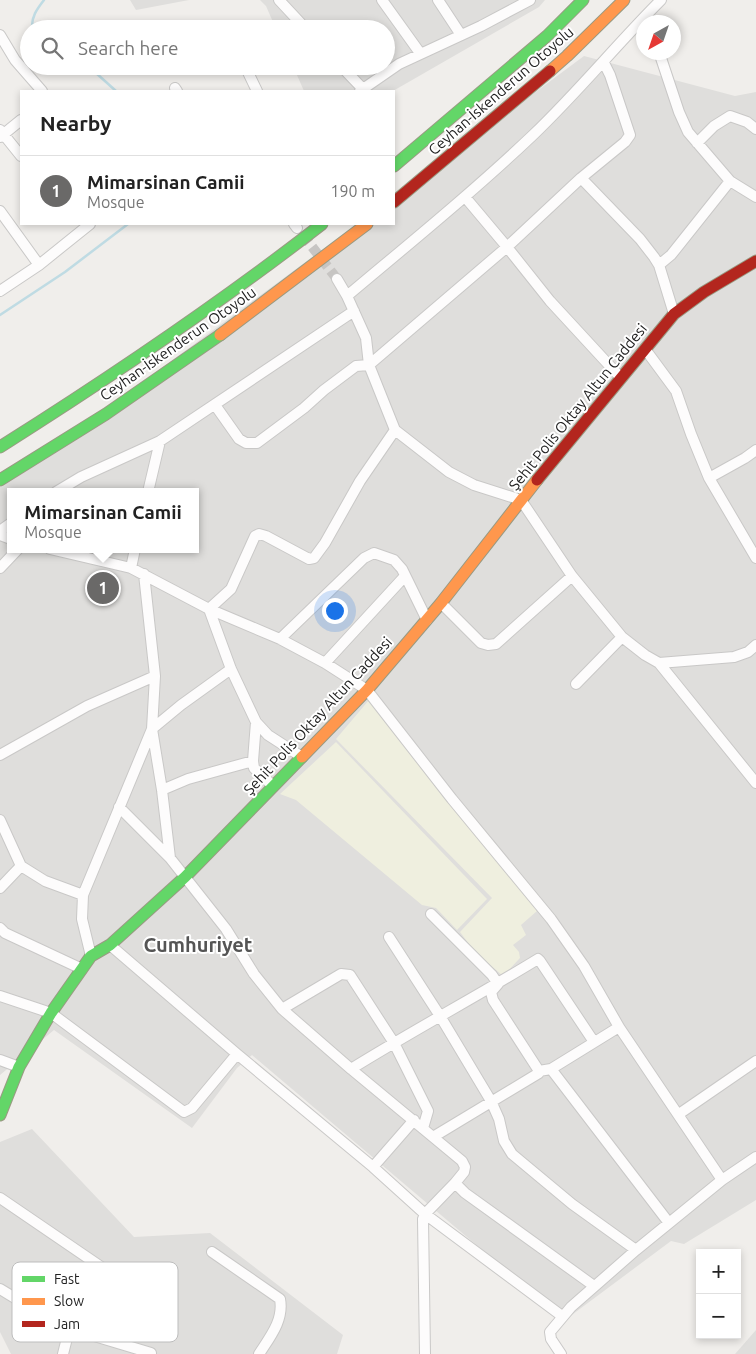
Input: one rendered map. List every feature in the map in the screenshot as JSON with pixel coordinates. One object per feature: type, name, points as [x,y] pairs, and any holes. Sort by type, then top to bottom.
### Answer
[{"type":"main road","name":"Ceyhan-İskenderun Otoyolu","points":[[395,165],[547,36],[584,0]]},
{"type":"main road","name":"Ceyhan-İskenderun Otoyolu","points":[[395,201],[567,56],[624,0]]},
{"type":"main road","name":"Ceyhan-İskenderun Otoyolu","points":[[0,447],[90,391],[185,326],[321,225]]},
{"type":"main road","name":"Ceyhan-İskenderun Otoyolu","points":[[0,480],[106,414],[209,344],[366,225]]},
{"type":"main road","name":"Şehit Polis Oktay Altun Caddesi","points":[[0,1115],[19,1067],[52,1013],[91,956],[110,945],[185,877],[367,690],[441,603],[521,500],[674,314],[704,292],[756,262]]},
{"type":"street","points":[[279,0],[298,20]]},
{"type":"street","points":[[382,0],[420,54]]},
{"type":"street","points":[[438,0],[461,35]]},
{"type":"street","points":[[395,67],[530,0]]},
{"type":"street","points":[[648,15],[660,0]]},
{"type":"street","points":[[347,296],[465,197],[534,134],[636,28]]},
{"type":"street","points":[[0,36],[20,66]]},
{"type":"street","points":[[662,60],[679,112],[688,132],[730,181],[756,197]]},
{"type":"street","points":[[215,405],[239,439],[246,443],[257,443],[356,366],[369,365],[507,247],[581,178],[625,142],[630,135],[610,75],[604,63]]},
{"type":"street","points":[[28,75],[41,90]]},
{"type":"street","points":[[249,75],[256,90]]},
{"type":"street","points":[[349,75],[362,90],[383,75]]},
{"type":"street","points":[[697,143],[714,126],[730,116],[748,122],[756,129]]},
{"type":"street","points":[[20,121],[1,134],[20,155]]},
{"type":"street","points":[[581,178],[640,239],[659,265],[674,314]]},
{"type":"street","points":[[659,265],[671,255],[730,181]]},
{"type":"street","points":[[465,197],[550,302],[621,378]]},
{"type":"street","points":[[0,211],[39,265]]},
{"type":"street","points":[[0,291],[39,265],[78,227]]},
{"type":"street","points":[[337,278],[366,338],[369,365],[395,430],[449,472],[474,485],[521,500],[572,576],[622,637],[645,655],[659,663],[756,784]]},
{"type":"street","points":[[63,488],[81,477],[160,441],[354,311]]},
{"type":"street","points":[[645,349],[676,391],[709,478],[756,558]]},
{"type":"street","points":[[209,609],[231,589],[255,536],[259,534],[309,559],[314,558],[325,543],[360,481],[395,430]]},
{"type":"street","points":[[149,488],[160,441]]},
{"type":"street","points":[[709,478],[756,450]]},
{"type":"street","points":[[0,568],[14,553]]},
{"type":"street","points":[[67,553],[131,568],[209,609],[280,638],[325,663],[367,690],[452,799],[551,918],[584,966],[619,1027],[722,1180]]},
{"type":"street","points":[[131,568],[134,553]]},
{"type":"street","points":[[280,638],[364,558],[374,553],[394,560],[402,569],[427,620]]},
{"type":"street","points":[[144,574],[155,676],[152,729],[170,858]]},
{"type":"street","points":[[325,663],[405,576]]},
{"type":"street","points":[[441,603],[480,642],[488,645],[496,644],[572,576]]},
{"type":"street","points":[[209,609],[231,669],[256,722],[268,734],[302,757]]},
{"type":"street","points":[[576,684],[622,637]]},
{"type":"street","points":[[659,663],[734,657],[748,652],[756,645]]},
{"type":"street","points":[[91,956],[82,919],[83,895],[152,729],[181,705],[231,669]]},
{"type":"street","points":[[0,755],[87,706],[155,676]]},
{"type":"street","points":[[256,722],[252,761],[254,768],[273,786]]},
{"type":"street","points":[[162,790],[188,779],[252,761]]},
{"type":"street","points":[[119,807],[170,858],[226,929],[254,974],[282,1009],[351,1069],[433,1136],[462,1161],[465,1166],[464,1172],[425,1214],[423,1219],[425,1354]]},
{"type":"street","points":[[0,820],[21,866],[46,881],[83,895]]},
{"type":"street","points":[[0,888],[21,866]]},
{"type":"street","points":[[431,914],[492,975],[498,984]]},
{"type":"street","points":[[0,928],[5,933],[82,969]]},
{"type":"street","points":[[389,936],[491,1101],[500,1119],[504,1141],[512,1154],[572,1204],[636,1250]]},
{"type":"street","points":[[110,945],[373,1167],[425,1214],[562,1316]]},
{"type":"street","points":[[351,1069],[538,959],[594,1042]]},
{"type":"street","points":[[282,1009],[341,974],[347,974],[352,978],[394,1043],[428,1111],[423,1128]]},
{"type":"street","points":[[498,984],[491,992],[493,1000],[540,1071]]},
{"type":"street","points":[[0,996],[52,1013],[184,1112],[192,1108],[238,1054]]},
{"type":"street","points":[[433,1136],[540,1073],[540,1071],[550,1069],[619,1027]]},
{"type":"street","points":[[0,1060],[19,1067]]},
{"type":"street","points":[[679,1114],[756,1061]]},
{"type":"street","points":[[550,1069],[669,1223]]},
{"type":"street","points":[[373,1167],[414,1120]]},
{"type":"street","points":[[561,1354],[551,1339],[550,1332],[562,1316],[636,1250],[722,1180],[756,1157]]},
{"type":"street","points":[[454,1183],[485,1209],[594,1286]]},
{"type":"street","points":[[0,1198],[94,1262]]},
{"type":"street","points":[[212,1252],[280,1300],[282,1310],[276,1328],[260,1354]]},
{"type":"street","points":[[0,1289],[12,1296]]},
{"type":"street","points":[[112,1342],[151,1354]]},
{"type":"shaded area","points":[[130,0],[189,0],[136,10]]},
{"type":"shaded area","points":[[260,0],[545,0],[539,7],[395,90],[304,90],[297,75],[395,75],[395,20],[272,20],[266,6]]},
{"type":"shaded area","points":[[584,56],[735,96],[756,92],[756,1200],[684,1244],[671,1241],[565,1320],[252,1055],[237,1068],[192,1128],[54,1030],[0,1075],[0,487],[356,225],[395,225],[395,196]]},
{"type":"shaded area","points":[[32,1129],[134,1237],[210,1233],[343,1335],[337,1354],[11,1354],[0,1332],[0,1142]]},
{"type":"shaded area","points":[[756,1330],[756,1354],[735,1354]]},
{"type":"green space","points":[[369,700],[537,911],[521,925],[526,935],[513,945],[519,952],[520,958],[503,976],[475,952],[460,932],[492,898],[336,739]]},
{"type":"green space","points":[[336,742],[487,899],[457,930],[436,908],[422,905],[296,800],[280,794]]},
{"type":"waterway","points":[[33,20],[44,0]]},
{"type":"waterway","points":[[98,75],[115,90]]},
{"type":"waterway","points":[[0,315],[65,272],[127,225]]},
{"type":"tunnel","points":[[303,235],[337,279]]},
{"type":"traffic: fast","points":[[395,165],[547,36],[583,0]]},
{"type":"traffic: fast","points":[[0,447],[164,339],[244,283],[321,225]]},
{"type":"traffic: fast","points":[[0,480],[106,414],[220,335]]},
{"type":"traffic: fast","points":[[0,1115],[19,1067],[51,1013],[91,956],[110,945],[185,877],[302,757]]},
{"type":"traffic: slow","points":[[550,71],[624,0]]},
{"type":"traffic: slow","points":[[220,335],[366,225]]},
{"type":"traffic: slow","points":[[302,757],[367,690],[441,603],[537,480]]},
{"type":"traffic: jam","points":[[395,201],[550,71]]},
{"type":"traffic: jam","points":[[537,480],[674,314],[704,292],[756,261]]},
{"type":"place","name":"Mimarsinan Camii","points":[[103,588]]},
{"type":"district","name":"Cumhuriyet","points":[[198,945]]}]
